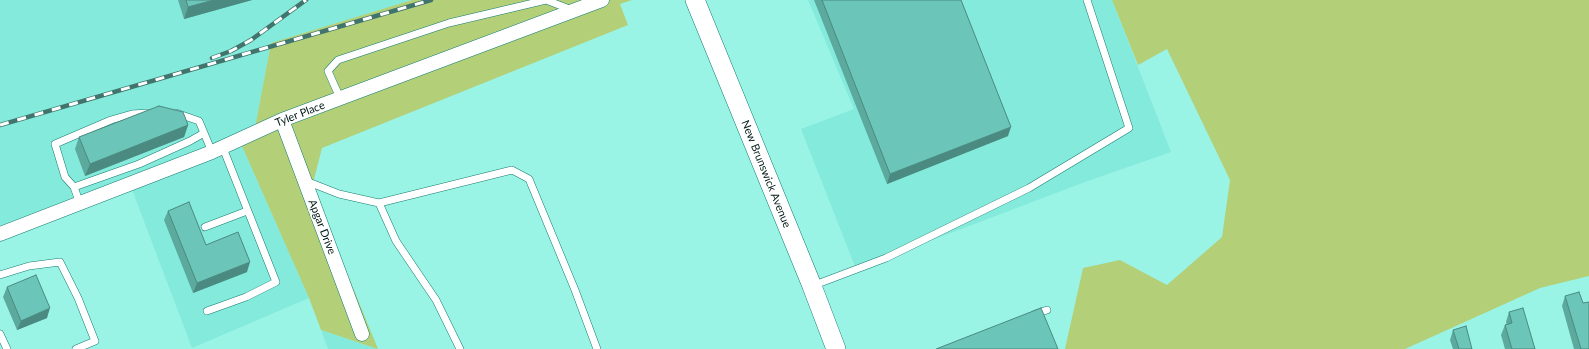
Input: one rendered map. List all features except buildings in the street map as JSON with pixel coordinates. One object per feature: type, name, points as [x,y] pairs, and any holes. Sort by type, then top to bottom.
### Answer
[{"type":"street","name":"Tyler Place","points":[[0,234],[217,150],[282,120],[602,0]]},
{"type":"street","name":"New Brunswick Avenue","points":[[695,0],[812,286],[836,349]]},
{"type":"street","name":"Apgar Drive","points":[[282,120],[362,334]]},
{"type":"lane","points":[[340,98],[328,71],[338,60],[449,24],[546,0],[574,10]]},
{"type":"lane","points":[[812,286],[886,258],[1029,188],[1129,128],[1087,0]]},
{"type":"lane","points":[[168,110],[199,121],[204,132],[217,150],[247,211],[260,239],[276,282],[246,297],[207,311]]},
{"type":"lane","points":[[80,204],[74,187],[65,177],[55,144],[111,120],[132,114],[154,112]]},
{"type":"lane","points":[[74,187],[139,164],[190,141],[204,132]]},
{"type":"lane","points":[[304,180],[339,194],[379,203],[512,170],[529,179],[575,290],[597,349]]},
{"type":"lane","points":[[379,203],[396,241],[436,300],[460,349]]},
{"type":"lane","points":[[206,227],[247,211]]},
{"type":"lane","points":[[0,275],[29,266],[60,262],[78,298],[95,341],[76,349]]},
{"type":"lane","points":[[1026,318],[1047,310]]},
{"type":"lane","points":[[0,334],[7,349]]},
{"type":"shaded area","points":[[0,0],[412,0],[271,43],[254,133],[238,137],[309,298],[192,348],[131,187],[0,237]]},
{"type":"shaded area","points":[[412,0],[632,0],[620,4],[628,25],[322,148],[312,187],[378,349],[321,330],[309,298],[238,137],[254,133],[271,43]]},
{"type":"shaded area","points":[[808,0],[1112,0],[1171,152],[1085,182],[856,269],[801,129],[854,109]]},
{"type":"shaded area","points":[[1112,0],[1589,0],[1589,276],[1540,288],[1405,349],[1065,349],[1083,268],[1120,260],[1167,285],[1222,237],[1230,180],[1167,49],[1138,65]]},
{"type":"shaded area","points":[[321,330],[378,349],[328,349]]},
{"type":"railway","points":[[212,58],[231,51],[251,40],[306,0]]},
{"type":"railway","points":[[0,125],[431,0]]}]
